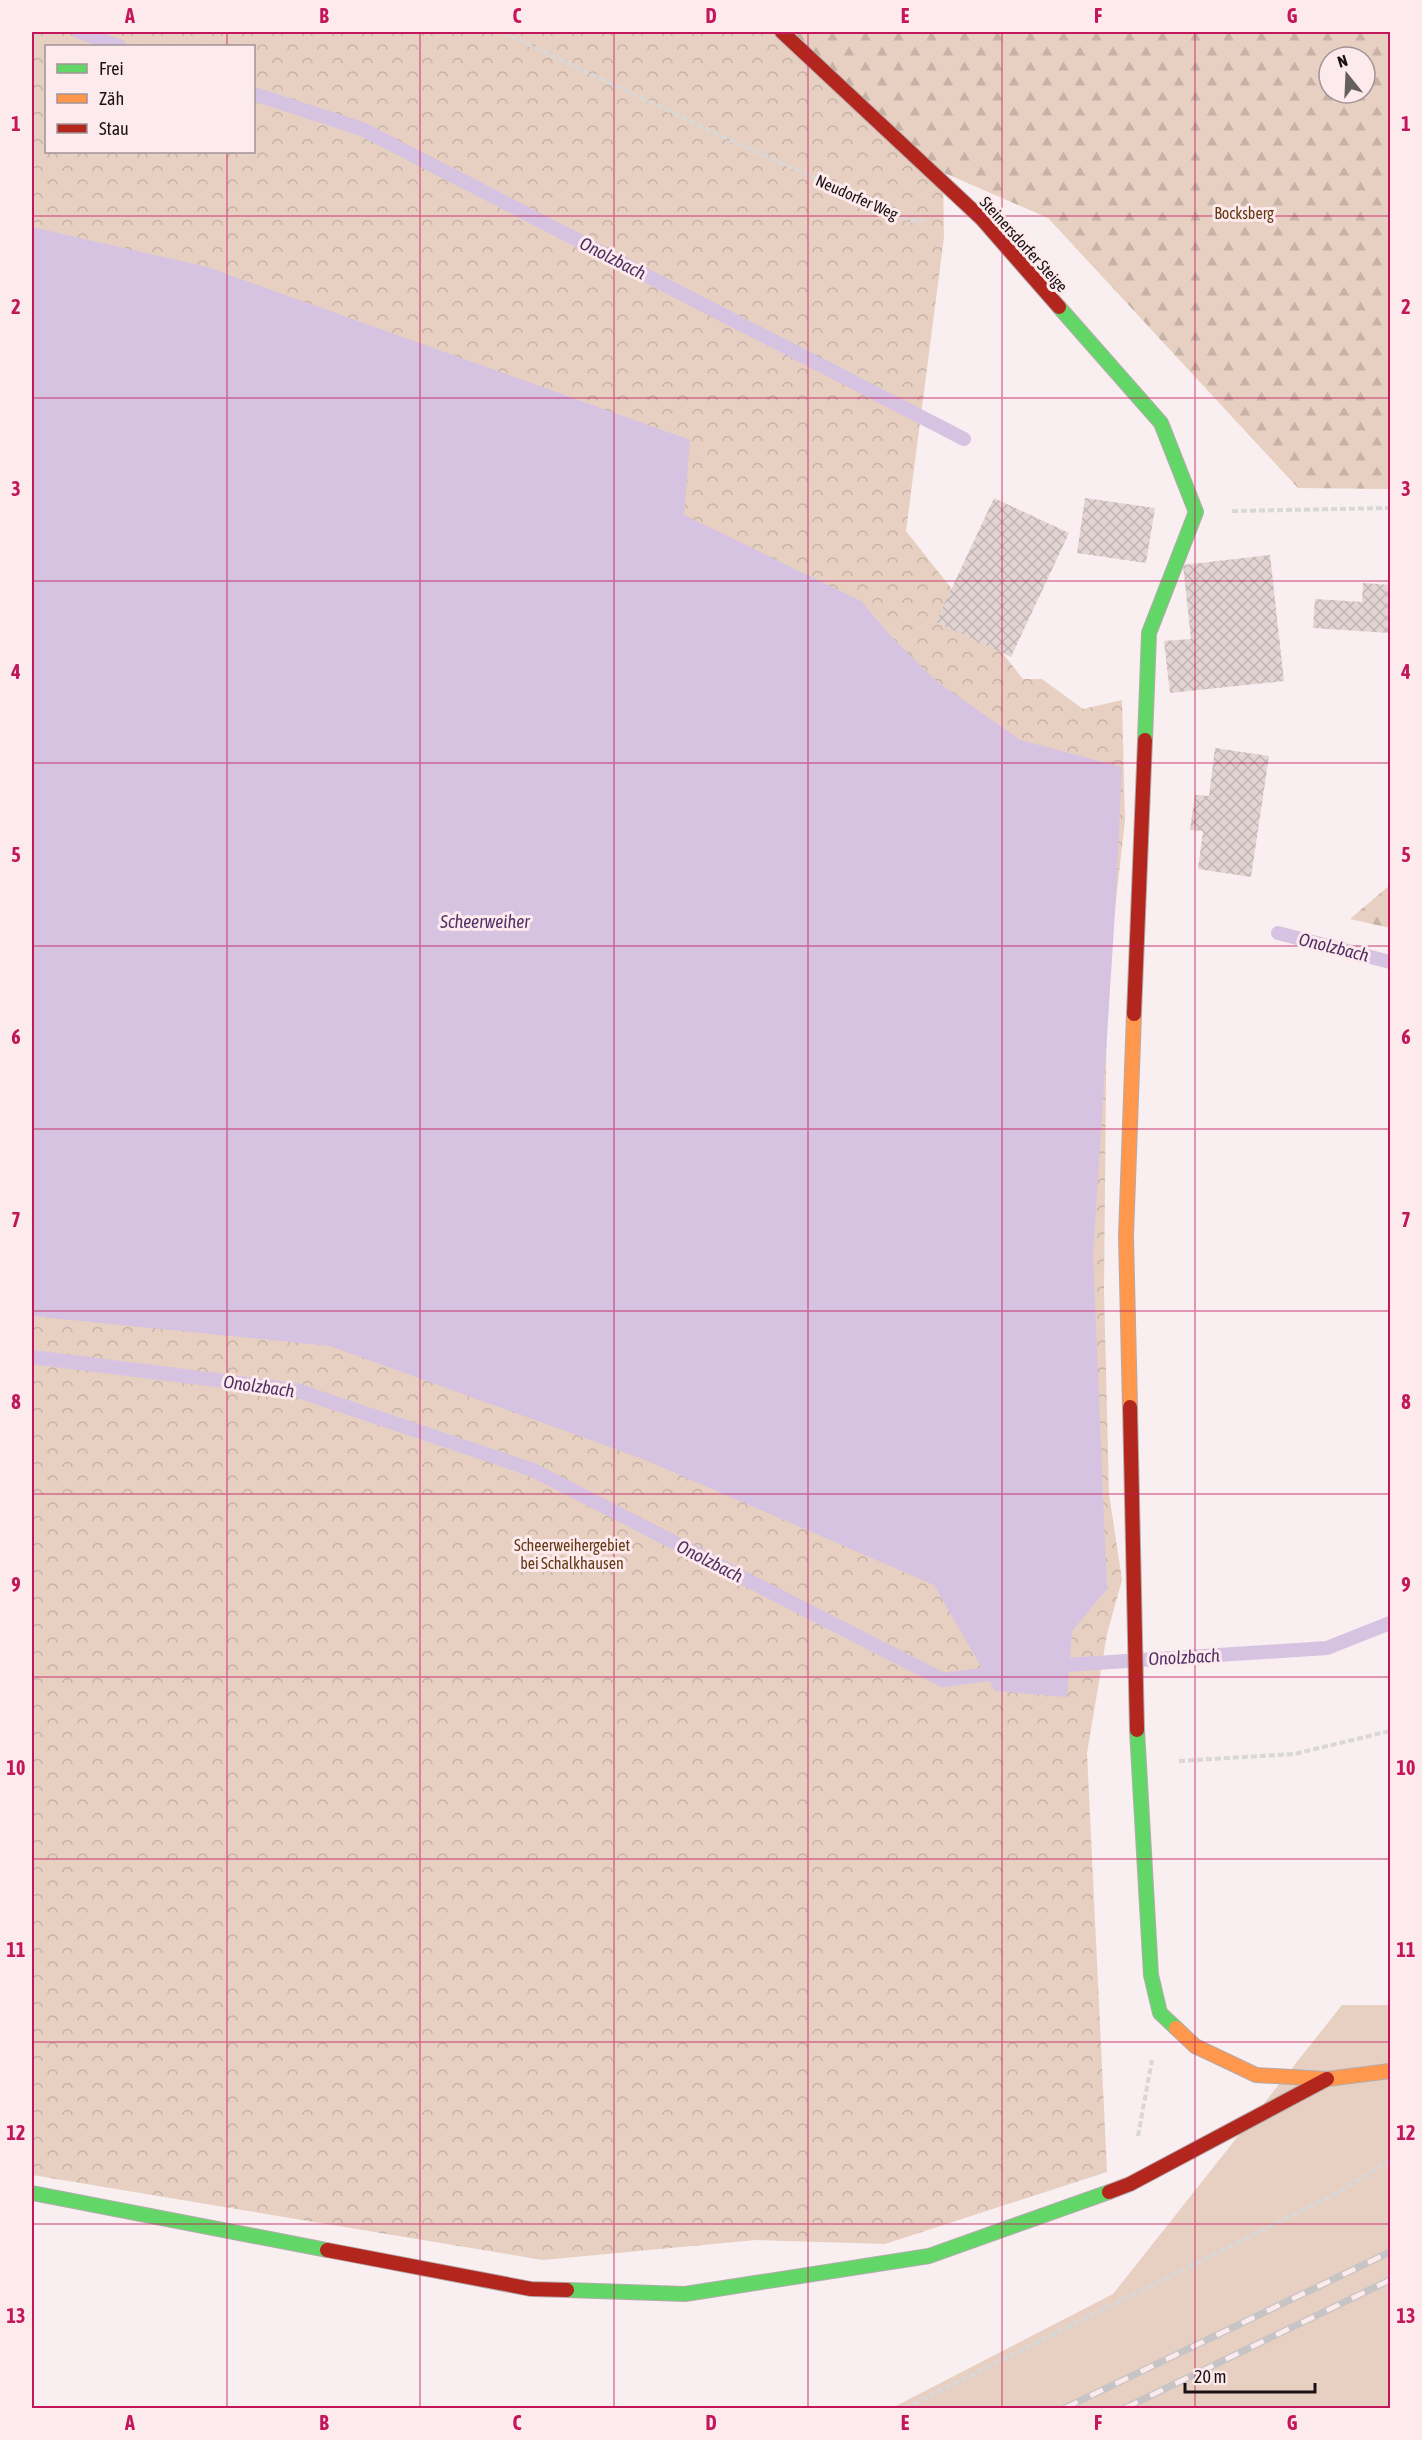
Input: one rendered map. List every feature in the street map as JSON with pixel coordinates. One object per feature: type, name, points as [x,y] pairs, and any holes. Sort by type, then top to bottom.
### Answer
[{"type":"street","name":"Steinersdorfer Steige","points":[[782,32],[982,219],[1161,423],[1196,512]]},
{"type":"street","points":[[1196,512],[1149,633],[1126,1236],[1137,1730],[1151,1976],[1160,2013],[1195,2046],[1257,2075],[1327,2079],[1390,2071]]},
{"type":"street","points":[[32,2193],[531,2289],[686,2294],[929,2256],[1130,2184],[1327,2079]]},
{"type":"path","name":"Neudorfer Weg","points":[[502,32],[739,144],[911,221],[982,219]]},
{"type":"path","points":[[1196,512],[1390,508]]},
{"type":"path","points":[[1139,1764],[1294,1754],[1390,1731]]},
{"type":"path","points":[[1130,2184],[1160,2013]]},
{"type":"path","points":[[905,2409],[1336,2193],[1390,2160]]},
{"type":"green space","name":"Scheerweihergebiet bei Schalkhausen","points":[[32,32],[778,32],[943,178],[944,237],[906,531],[1023,679],[1042,679],[1083,709],[1122,700],[1125,820],[1107,980],[1104,1290],[1109,1494],[1122,1580],[1107,1634],[1087,1753],[1107,2172],[885,2244],[756,2240],[543,2260],[32,2175]]},
{"type":"green space","name":"Bocksberg","points":[[620,32],[1390,32],[1390,489],[1298,488],[1048,218]]},
{"type":"green space","points":[[1390,885],[1390,928],[1350,919]]},
{"type":"green space","points":[[1342,2005],[1390,2005],[1390,2408],[892,2408],[1113,2294]]},
{"type":"water","name":"Scheerweiher","points":[[32,227],[207,267],[690,440],[684,515],[861,601],[890,635],[935,680],[1020,740],[1122,767],[1093,1255],[1107,1589],[1072,1631],[1067,1697],[995,1691],[934,1585],[643,1459],[330,1346],[32,1316]]},
{"type":"building","points":[[994,498],[1069,533],[1011,657],[936,622]]},
{"type":"building","points":[[1085,498],[1155,508],[1146,563],[1077,553]]},
{"type":"building","points":[[1270,555],[1284,681],[1170,693],[1164,641],[1191,639],[1183,565]]},
{"type":"building","points":[[1363,583],[1390,585],[1390,633],[1313,628],[1315,599],[1362,602]]},
{"type":"building","points":[[1215,748],[1269,756],[1251,877],[1198,869],[1203,831],[1190,830],[1195,795],[1209,796]]},
{"type":"waterway","name":"Onolzbach","points":[[79,32],[116,45]]},
{"type":"waterway","name":"Onolzbach","points":[[255,94],[362,129],[964,439]]},
{"type":"waterway","name":"Onolzbach","points":[[1278,933],[1390,962]]},
{"type":"waterway","name":"Onolzbach","points":[[32,1357],[296,1390],[533,1470],[943,1680],[1004,1672]]},
{"type":"waterway","name":"Onolzbach","points":[[1050,1666],[1327,1648],[1390,1623]]},
{"type":"railway","points":[[1065,2408],[1390,2252]]},
{"type":"railway","points":[[1125,2408],[1390,2280]]},
{"type":"traffic: fast","points":[[1059,307],[1161,423],[1196,512],[1149,633],[1145,740]]},
{"type":"traffic: fast","points":[[1137,1730],[1151,1975],[1160,2013],[1176,2028]]},
{"type":"traffic: fast","points":[[567,2290],[685,2294],[929,2256],[1109,2192]]},
{"type":"traffic: fast","points":[[32,2193],[327,2250]]},
{"type":"traffic: slow","points":[[1130,1407],[1126,1236],[1134,1014]]},
{"type":"traffic: slow","points":[[1176,2028],[1195,2046],[1256,2075],[1327,2079],[1390,2071]]},
{"type":"traffic: jam","points":[[782,32],[982,219],[1059,307]]},
{"type":"traffic: jam","points":[[1134,1014],[1145,740]]},
{"type":"traffic: jam","points":[[1130,1407],[1137,1730]]},
{"type":"traffic: jam","points":[[1109,2192],[1130,2184],[1327,2079]]},
{"type":"traffic: jam","points":[[327,2250],[531,2289],[567,2290]]}]
